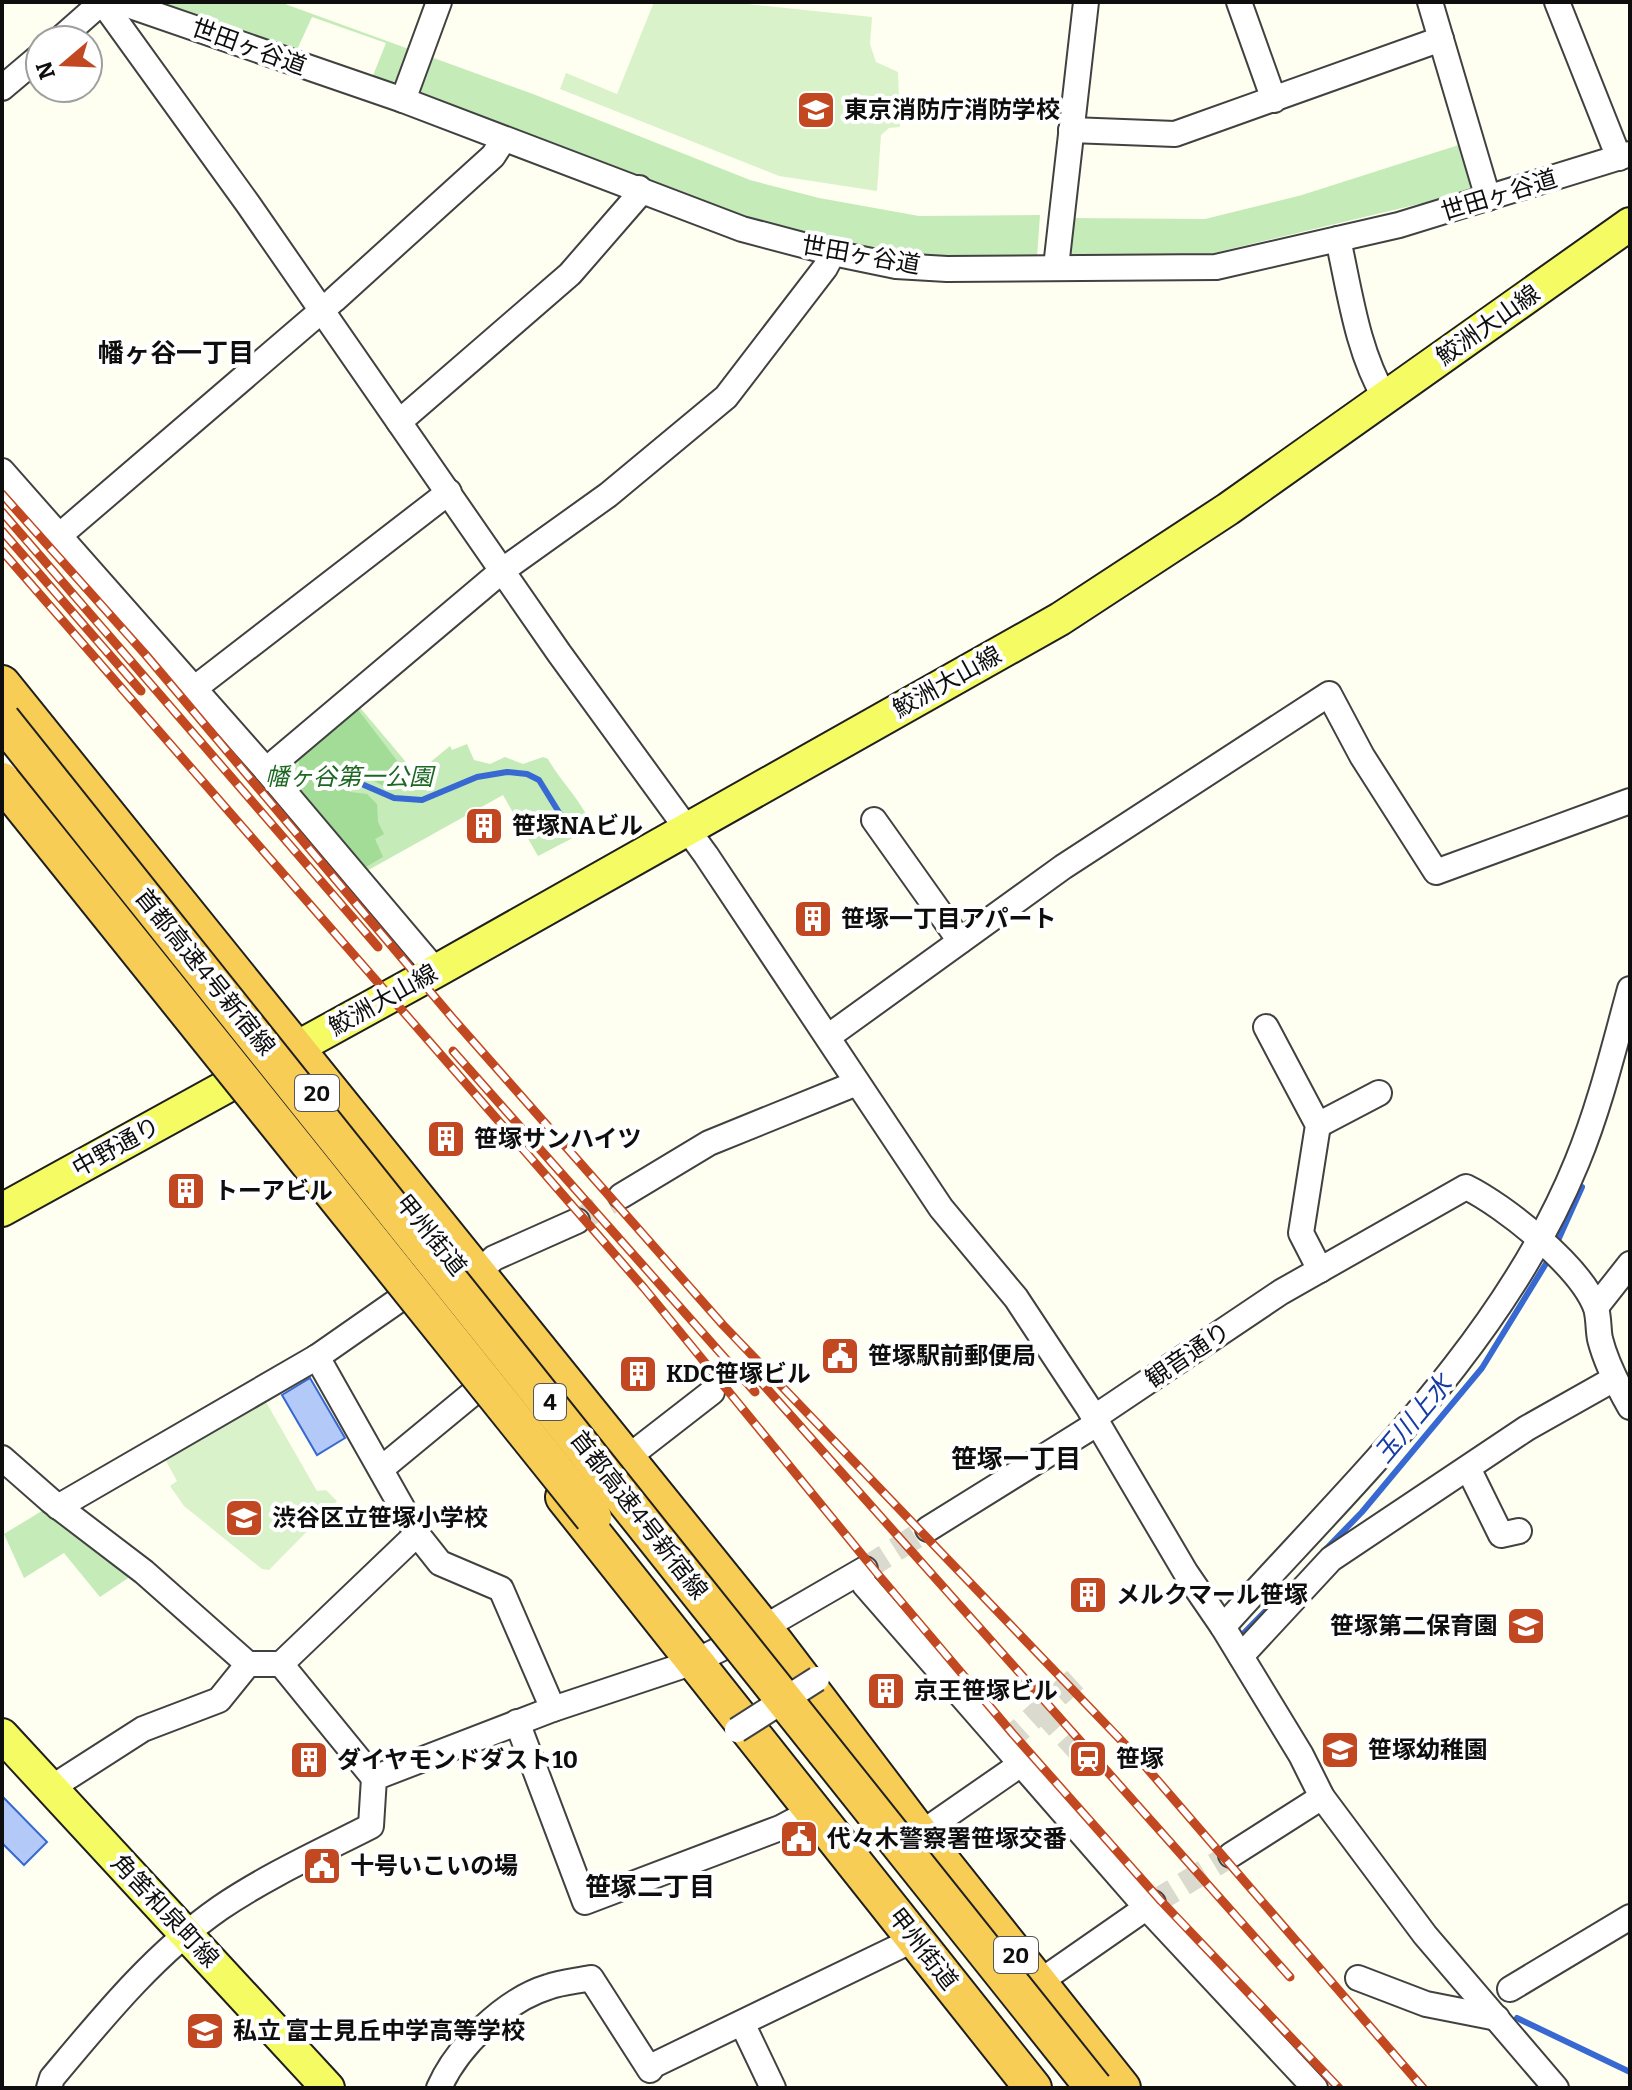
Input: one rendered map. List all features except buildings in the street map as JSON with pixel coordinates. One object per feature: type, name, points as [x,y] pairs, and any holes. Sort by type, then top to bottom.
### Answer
[{"type":"highway","name":"20","points":[[2,684],[478,1273],[630,1471]]},
{"type":"highway","name":"甲州街道","points":[[2,701],[867,1764],[1122,2088]]},
{"type":"highway","name":"首都高速4号新宿線","points":[[2,720],[549,1400],[1094,2088]]},
{"type":"highway","name":"首都高速4号新宿線","points":[[2,758],[530,1415],[1063,2088]]},
{"type":"highway","name":"甲州街道","points":[[2,781],[593,1517],[814,1810],[1033,2088]]},
{"type":"highway","name":"20","points":[[2,803],[699,1659]]},
{"type":"main road","name":"鮫洲大山線","points":[[230,1085],[1060,619],[1228,509],[1630,224]]},
{"type":"main road","name":"中野通り","points":[[16,1195],[230,1085]]},
{"type":"main road","name":"角筈和泉町線","points":[[2,1735],[328,2088]]},
{"type":"street","points":[[78,24],[104,2],[685,828],[829,1036],[941,1208],[1016,1298],[1096,1420],[1117,1462],[1224,1629],[1301,1755],[1322,1797],[1425,1935],[1556,2088]]},
{"type":"street","name":"世田ヶ谷道","points":[[119,2],[403,100],[742,229],[833,253],[913,267],[1216,267],[1338,239],[1488,198],[1624,156]]},
{"type":"street","points":[[403,100],[439,2]]},
{"type":"street","points":[[1056,267],[1086,2]]},
{"type":"street","points":[[1239,2],[1274,100]]},
{"type":"street","points":[[1430,2],[1488,198]]},
{"type":"street","points":[[1557,2],[1624,156]]},
{"type":"street","points":[[1071,130],[1175,134],[1441,39]]},
{"type":"street","points":[[2,88],[24,69]]},
{"type":"street","points":[[59,536],[493,156],[504,139]]},
{"type":"street","points":[[399,422],[570,274],[636,198],[639,188]]},
{"type":"street","points":[[1338,239],[1362,345],[1370,372],[1385,398]]},
{"type":"street","points":[[266,770],[503,570],[608,495],[726,397],[825,268],[833,253]]},
{"type":"street","points":[[2,471],[195,688],[436,971]]},
{"type":"street","points":[[195,688],[449,492]]},
{"type":"street","points":[[829,1036],[1063,867],[1329,694],[1362,756],[1436,872],[1630,801]]},
{"type":"street","points":[[874,820],[960,941]]},
{"type":"street","points":[[1224,1629],[1467,1354],[1548,1245],[1587,1137],[1630,989]]},
{"type":"street","points":[[1266,1027],[1318,1125],[1301,1233],[1320,1270]]},
{"type":"street","points":[[626,1193],[709,1143],[857,1083]]},
{"type":"street","points":[[1318,1125],[1379,1093]]},
{"type":"street","name":"観音通り","points":[[928,1529],[1096,1420],[1281,1292],[1466,1187],[1485,1196],[1548,1245]]},
{"type":"street","points":[[478,1273],[494,1258],[577,1221]]},
{"type":"street","points":[[1548,1245],[1596,1307],[1601,1341],[1614,1379],[1630,1407]]},
{"type":"street","points":[[1596,1307],[1630,1264]]},
{"type":"street","points":[[54,1504],[317,1357],[403,1297]]},
{"type":"street","points":[[317,1357],[417,1534],[440,1563],[501,1589],[553,1709]]},
{"type":"street","points":[[1239,1654],[1331,1559],[1414,1502],[1469,1470],[1527,1428],[1614,1379]]},
{"type":"street","points":[[381,1469],[478,1389]]},
{"type":"street","points":[[630,1471],[712,1392]]},
{"type":"street","points":[[2,1458],[54,1504],[144,1572],[248,1664],[281,1664],[417,1534]]},
{"type":"street","points":[[1469,1470],[1501,1535],[1519,1531]]},
{"type":"street","points":[[374,1778],[517,1722],[699,1659],[865,1576],[1021,1764],[1315,2088]]},
{"type":"street","points":[[51,1788],[143,1729],[219,1700],[248,1664]]},
{"type":"street","points":[[49,2088],[52,2078],[104,2012],[187,1934],[219,1908],[280,1871],[371,1826],[374,1778],[281,1664]]},
{"type":"street","points":[[737,1730],[817,1679]]},
{"type":"street","points":[[517,1722],[585,1902],[767,1833],[814,1810]]},
{"type":"street","points":[[920,1834],[1021,1764]]},
{"type":"street","points":[[1231,1855],[1322,1797]]},
{"type":"street","points":[[1038,1983],[1150,1905]]},
{"type":"street","points":[[1510,1989],[1630,1917]]},
{"type":"street","points":[[439,2088],[466,2047],[482,2032],[519,1999],[548,1987],[591,1978],[650,2070],[654,2065],[915,1939]]},
{"type":"street","points":[[1358,1978],[1426,2004],[1497,2018]]},
{"type":"street","points":[[1426,2004],[1446,1990],[1466,1982]]},
{"type":"street","points":[[742,2023],[773,2088]]},
{"type":"green space","points":[[144,2],[285,4],[533,94],[750,180],[819,198],[919,216],[1040,215],[1037,257],[916,256],[833,245],[760,228],[370,83],[386,43],[312,17],[295,54]]},
{"type":"green space","points":[[654,2],[728,2],[872,17],[870,44],[876,62],[898,72],[900,127],[889,128],[881,135],[877,191],[779,176],[560,89],[566,73],[617,94]]},
{"type":"green space","points":[[1465,143],[1473,179],[1469,192],[1209,254],[1074,256],[1066,253],[1066,218],[1205,219],[1302,195]]},
{"type":"green space","name":"幡ヶ谷第一公園","points":[[352,698],[416,774],[450,746],[452,750],[467,744],[474,760],[490,764],[505,757],[523,764],[543,757],[548,759],[583,809],[592,828],[538,856],[503,795],[363,873],[274,769]]},
{"type":"green space","points":[[356,707],[414,783],[412,788],[397,790],[383,786],[358,770],[346,774],[343,783],[350,792],[367,794],[377,804],[378,822],[384,834],[375,839],[383,857],[364,868],[298,795],[295,786],[307,769],[299,766],[299,753]]},
{"type":"green space","points":[[266,1402],[317,1491],[326,1490],[337,1501],[269,1570],[262,1569],[184,1506],[170,1486],[177,1481],[165,1459]]},
{"type":"green space","points":[[50,1506],[134,1574],[100,1597],[64,1553],[24,1578],[4,1534]]},
{"type":"water","points":[[310,1378],[345,1438],[317,1455],[282,1395]]},
{"type":"water","points":[[2,1796],[47,1842],[24,1865],[2,1843]]},
{"type":"waterway","points":[[364,785],[394,798],[422,800],[477,777],[507,772],[527,774],[539,780],[568,827]]},
{"type":"waterway","name":"玉川上水","points":[[1555,1247],[1582,1187]]},
{"type":"waterway","name":"玉川上水","points":[[1324,1551],[1362,1512],[1482,1368],[1550,1257]]},
{"type":"waterway","name":"玉川上水","points":[[1237,1640],[1291,1585]]},
{"type":"waterway","name":"玉川上水","points":[[1517,2018],[1630,2072]]},
{"type":"tunnel","points":[[577,1221],[621,1196]]},
{"type":"tunnel","points":[[865,1569],[928,1529]]},
{"type":"tunnel","points":[[1004,1744],[1077,1678]]},
{"type":"tunnel","points":[[1042,1710],[1083,1755]]},
{"type":"tunnel","points":[[1153,1903],[1231,1855]]},
{"type":"railway","points":[[2,494],[145,654],[455,1021],[723,1325],[1139,1759],[1423,2088]]},
{"type":"railway","points":[[2,512],[378,947]]},
{"type":"railway","points":[[2,531],[141,691]]},
{"type":"railway","points":[[2,551],[644,1288],[1013,1734],[1161,1901],[1339,2088]]},
{"type":"railway","points":[[453,1051],[755,1392]]},
{"type":"railway","points":[[753,1373],[1290,1977]]},
{"type":"place","name":"東京消防庁消防学校","points":[[816,110]]},
{"type":"place","name":"笹塚NAビル","points":[[484,826]]},
{"type":"place","name":"笹塚一丁目アパート","points":[[813,919]]},
{"type":"place","name":"笹塚サンハイツ","points":[[446,1139]]},
{"type":"place","name":"トーアビル","points":[[186,1191]]},
{"type":"place","name":"笹塚駅前郵便局","points":[[840,1356]]},
{"type":"place","name":"KDC笹塚ビル","points":[[638,1374]]},
{"type":"place","name":"渋谷区立笹塚小学校","points":[[244,1518]]},
{"type":"place","name":"メルクマール笹塚","points":[[1088,1595]]},
{"type":"place","name":"笹塚第二保育園","points":[[1526,1626]]},
{"type":"place","name":"京王笹塚ビル","points":[[886,1691]]},
{"type":"place","name":"笹塚幼稚園","points":[[1340,1750]]},
{"type":"place","name":"笹塚","points":[[1088,1759]]},
{"type":"place","name":"ダイヤモンドダスト10","points":[[309,1760]]},
{"type":"place","name":"代々木警察署笹塚交番","points":[[799,1839]]},
{"type":"place","name":"十号いこいの場","points":[[322,1866]]},
{"type":"place","name":"私立 富士見丘中学高等学校","points":[[205,2031]]},
{"type":"district","name":"幡ヶ谷一丁目","points":[[176,353]]},
{"type":"district","name":"笹塚一丁目","points":[[1016,1459]]},
{"type":"district","name":"笹塚二丁目","points":[[650,1887]]}]
